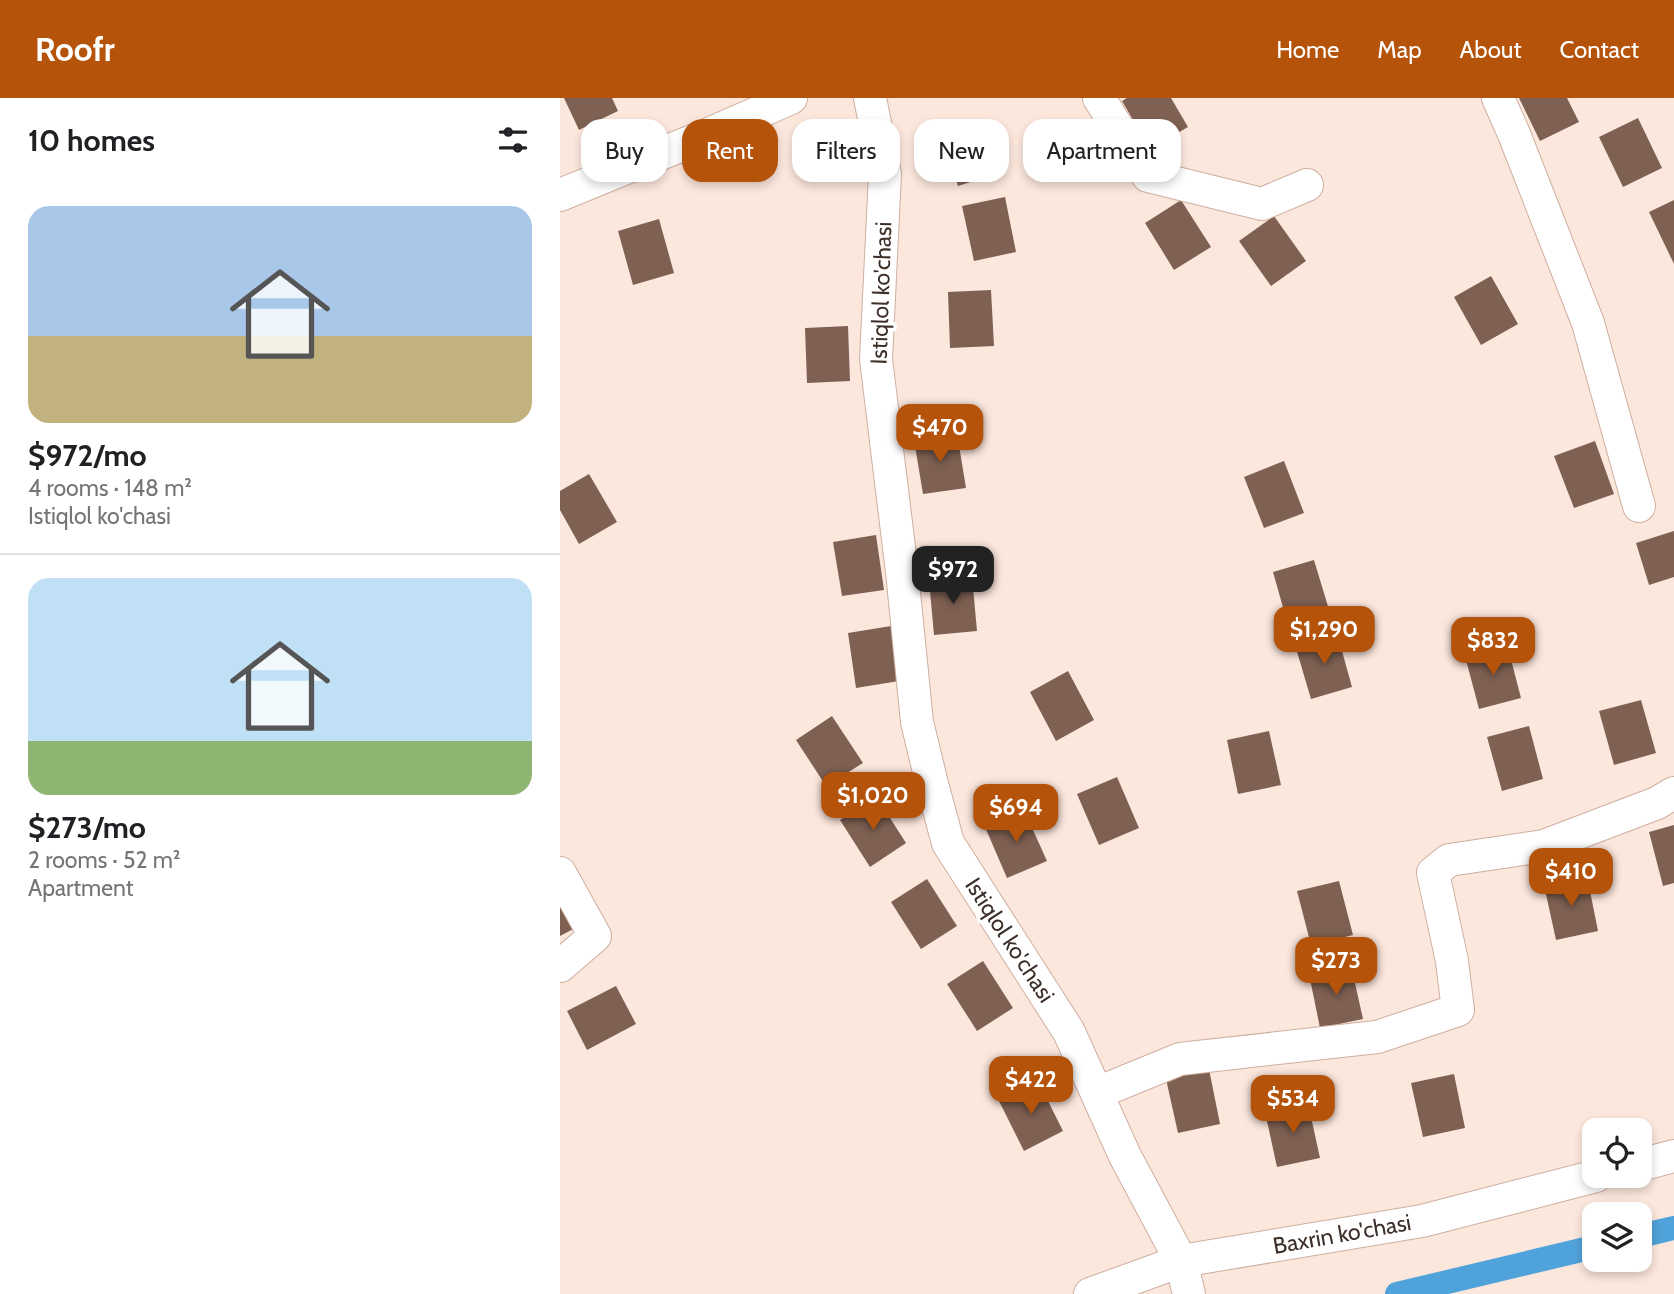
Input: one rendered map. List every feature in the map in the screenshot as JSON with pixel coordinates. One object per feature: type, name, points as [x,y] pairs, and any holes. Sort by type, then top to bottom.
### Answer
[{"type":"street","points":[[562,191],[702,137],[790,98]]},
{"type":"street","name":"Istiqlol ko'chasi","points":[[870,98],[885,174],[876,359],[917,722],[948,843],[1069,1032],[1125,1156],[1181,1261],[1189,1294]]},
{"type":"street","points":[[1099,98],[1148,176],[1262,204],[1307,185]]},
{"type":"street","points":[[1497,98],[1514,134],[1588,323],[1639,506]]},
{"type":"street","points":[[1097,1093],[1180,1059],[1377,1037],[1458,1010],[1433,873],[1449,860],[1544,846],[1657,803],[1674,793]]},
{"type":"street","points":[[560,873],[595,936],[560,966]]},
{"type":"street","points":[[1652,1162],[1674,1156]]},
{"type":"street","name":"Baxrin ko'chasi","points":[[1090,1294],[1181,1261],[1422,1221],[1582,1180]]},
{"type":"building","points":[[564,98],[612,98],[618,111],[602,119],[581,119],[579,130]]},
{"type":"building","points":[[1127,98],[1171,98],[1188,127],[1181,131],[1181,119],[1132,119],[1122,101]]},
{"type":"building","points":[[1519,98],[1567,98],[1579,122],[1540,141]]},
{"type":"building","points":[[1638,118],[1662,168],[1623,187],[1599,137]]},
{"type":"building","points":[[1005,197],[1016,252],[974,261],[962,206]]},
{"type":"building","points":[[1181,200],[1211,247],[1174,270],[1145,223]]},
{"type":"building","points":[[1674,200],[1674,264],[1649,212]]},
{"type":"building","points":[[1274,216],[1306,261],[1271,286],[1239,241]]},
{"type":"building","points":[[659,219],[674,273],[633,285],[618,231]]},
{"type":"building","points":[[1491,276],[1518,324],[1481,345],[1454,297]]},
{"type":"building","points":[[991,290],[994,346],[950,348],[948,292]]},
{"type":"building","points":[[848,326],[850,381],[807,383],[805,328]]},
{"type":"building","points":[[957,433],[966,488],[923,494],[914,440]]},
{"type":"building","points":[[1595,441],[1614,494],[1574,508],[1554,456]]},
{"type":"building","points":[[1284,461],[1304,513],[1264,528],[1244,477]]},
{"type":"building","points":[[589,474],[617,522],[579,544],[560,510],[560,491]]},
{"type":"building","points":[[1674,531],[1674,577],[1649,585],[1636,543]]},
{"type":"building","points":[[876,535],[884,590],[842,596],[833,542]]},
{"type":"building","points":[[1314,560],[1330,613],[1288,625],[1273,572]]},
{"type":"building","points":[[972,576],[977,631],[934,635],[929,580]]},
{"type":"building","points":[[891,626],[899,681],[856,688],[848,633]]},
{"type":"building","points":[[1337,633],[1352,687],[1311,699],[1295,645]]},
{"type":"building","points":[[1507,644],[1521,698],[1479,709],[1465,656]]},
{"type":"building","points":[[1068,671],[1094,720],[1056,741],[1030,692]]},
{"type":"building","points":[[1641,700],[1656,753],[1614,765],[1599,711]]},
{"type":"building","points":[[832,716],[863,763],[826,786],[796,740]]},
{"type":"building","points":[[1529,726],[1543,779],[1502,791],[1487,737]]},
{"type":"building","points":[[1269,731],[1281,785],[1238,794],[1227,740]]},
{"type":"building","points":[[1117,777],[1139,828],[1099,845],[1077,794]]},
{"type":"building","points":[[876,796],[906,843],[870,867],[840,820]]},
{"type":"building","points":[[1024,810],[1047,861],[1007,878],[985,827]]},
{"type":"building","points":[[1674,825],[1674,883],[1663,886],[1649,832]]},
{"type":"building","points":[[1587,876],[1598,931],[1556,940],[1544,885]]},
{"type":"building","points":[[927,879],[957,926],[921,949],[891,902]]},
{"type":"building","points":[[1339,881],[1353,935],[1311,945],[1297,891]]},
{"type":"building","points":[[560,889],[579,926],[560,936]]},
{"type":"building","points":[[983,961],[1013,1008],[977,1031],[947,984]]},
{"type":"building","points":[[1351,965],[1363,1019],[1320,1028],[1309,974]]},
{"type":"building","points":[[616,986],[636,1024],[587,1050],[567,1011]]},
{"type":"building","points":[[1209,1069],[1220,1124],[1178,1133],[1166,1079]]},
{"type":"building","points":[[1454,1074],[1465,1128],[1423,1137],[1411,1083]]},
{"type":"building","points":[[1038,1081],[1063,1131],[1024,1151],[999,1101]]},
{"type":"building","points":[[1308,1103],[1320,1158],[1277,1167],[1265,1112]]},
{"type":"waterway","points":[[1652,1233],[1674,1228]]},
{"type":"waterway","points":[[1397,1294],[1582,1250]]}]
